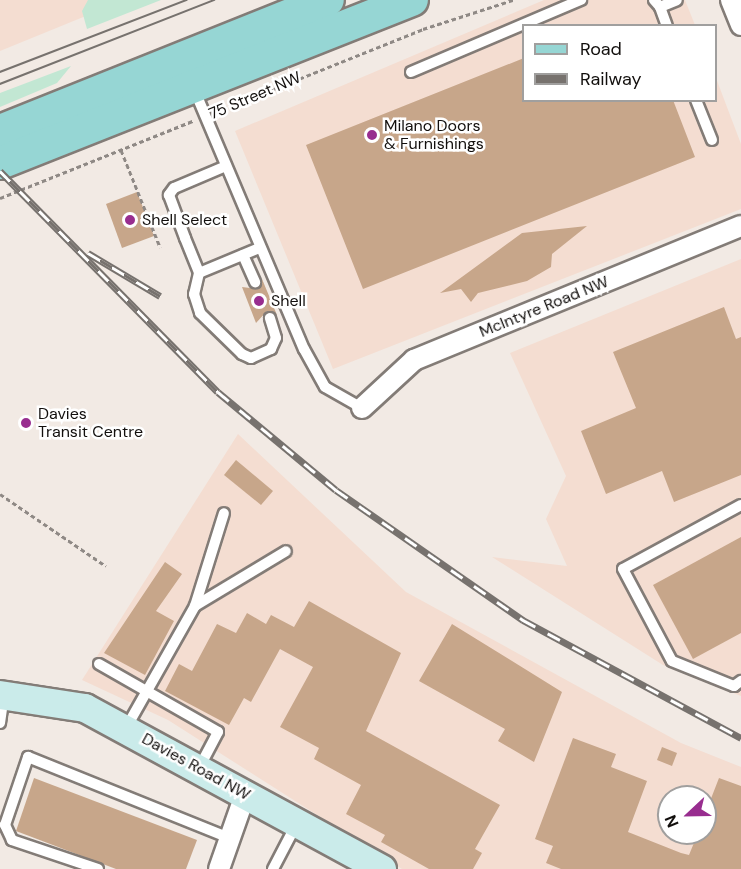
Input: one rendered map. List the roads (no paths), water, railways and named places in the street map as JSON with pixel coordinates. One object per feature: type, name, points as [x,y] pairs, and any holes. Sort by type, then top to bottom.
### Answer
[{"type":"main road","points":[[0,131],[327,0]]},
{"type":"main road","name":"75 Street NW","points":[[0,163],[412,0]]},
{"type":"street","points":[[731,0],[741,25]]},
{"type":"street","name":"McIntyre Road NW","points":[[362,408],[414,360],[741,226]]},
{"type":"street","name":"Davies Road NW","points":[[1,705],[73,704],[125,728],[382,869]]},
{"type":"street","points":[[219,869],[245,795]]},
{"type":"lane","points":[[524,24],[581,0]]},
{"type":"lane","points":[[666,24],[657,4],[677,0]]},
{"type":"lane","points":[[411,72],[522,25]]},
{"type":"lane","points":[[193,86],[259,248],[325,387],[362,408]]},
{"type":"lane","points":[[697,102],[712,140]]},
{"type":"lane","points":[[226,166],[174,188],[169,195],[199,273],[194,294],[200,313],[242,354],[251,358],[271,349],[272,323],[292,319]]},
{"type":"lane","points":[[199,273],[259,248]]},
{"type":"lane","points":[[243,255],[255,282]]},
{"type":"lane","points":[[741,505],[623,569],[672,661],[734,686],[741,681]]},
{"type":"lane","points":[[125,728],[195,606],[224,513]]},
{"type":"lane","points":[[195,606],[286,551]]},
{"type":"lane","points":[[99,664],[218,732],[199,768]]},
{"type":"lane","points":[[98,869],[12,840],[5,825],[28,757],[230,838]]},
{"type":"lane","points":[[273,869],[297,823]]},
{"type":"tram line","points":[[0,72],[187,0]]},
{"type":"tram line","points":[[0,84],[214,0]]},
{"type":"railway","points":[[0,171],[218,392],[336,490],[523,620],[741,738]]},
{"type":"railway","points":[[88,253],[160,296]]},
{"type":"place","name":"Milano Doors & Furnishings","points":[[372,135]]},
{"type":"place","name":"Shell Select","points":[[130,220]]},
{"type":"place","name":"Shell","points":[[259,301]]},
{"type":"place","name":"Davies Transit Centre","points":[[26,423]]}]
